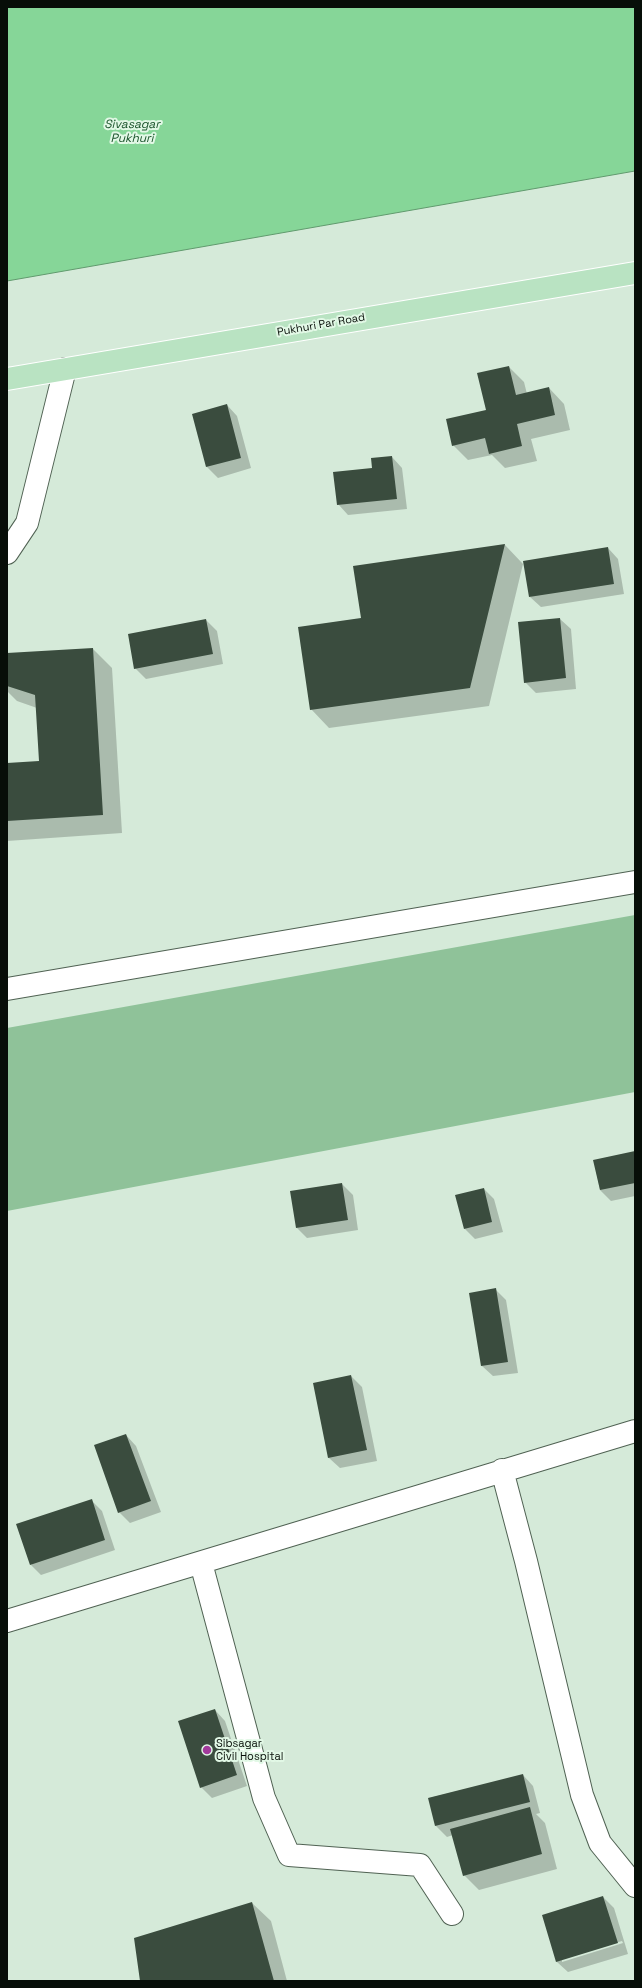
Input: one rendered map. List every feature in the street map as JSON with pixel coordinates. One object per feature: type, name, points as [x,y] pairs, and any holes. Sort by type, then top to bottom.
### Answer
[{"type":"main road","name":"Pukhuri Par Road","points":[[7,379],[635,273]]},
{"type":"street","points":[[7,553],[27,522],[65,369]]},
{"type":"street","points":[[7,989],[635,882]]},
{"type":"street","points":[[7,1621],[635,1431]]},
{"type":"street","points":[[502,1470],[526,1561],[582,1795],[600,1843],[635,1886]]},
{"type":"street","points":[[201,1563],[264,1798],[289,1855],[420,1865],[452,1914]]},
{"type":"shaded area","points":[[635,915],[635,1092],[7,1211],[7,1028]]},
{"type":"water","name":"Sivasagar Pukhuri","points":[[7,7],[635,7],[635,171],[7,281]]},
{"type":"building","points":[[509,366],[516,395],[549,387],[555,415],[517,424],[522,446],[489,454],[485,438],[452,446],[446,419],[486,410],[477,373]]},
{"type":"building","points":[[227,404],[241,458],[206,467],[192,414]]},
{"type":"building","points":[[392,456],[397,499],[337,505],[333,472],[372,468],[371,458]]},
{"type":"building","points":[[505,544],[470,688],[310,710],[298,627],[361,618],[353,566]]},
{"type":"building","points":[[608,547],[614,584],[529,597],[523,561]]},
{"type":"building","points":[[560,618],[566,678],[524,683],[518,622]]},
{"type":"building","points":[[206,619],[213,654],[134,669],[128,634]]},
{"type":"building","points":[[93,648],[103,815],[7,821],[7,763],[39,761],[35,695],[7,686],[7,653]]},
{"type":"building","points":[[635,1151],[635,1183],[600,1190],[593,1160]]},
{"type":"building","points":[[342,1183],[348,1220],[296,1228],[290,1191]]},
{"type":"building","points":[[484,1188],[492,1222],[464,1229],[455,1195]]},
{"type":"building","points":[[496,1288],[508,1362],[481,1366],[469,1293]]},
{"type":"building","points":[[351,1375],[367,1450],[328,1458],[313,1383]]},
{"type":"building","points":[[126,1434],[151,1501],[118,1513],[94,1445]]},
{"type":"building","points":[[92,1499],[105,1540],[30,1565],[16,1524]]},
{"type":"building","points":[[215,1709],[237,1775],[200,1788],[178,1721]]},
{"type":"building","points":[[523,1774],[530,1802],[435,1826],[428,1798]]},
{"type":"building","points":[[530,1807],[542,1854],[463,1876],[450,1829]]},
{"type":"building","points":[[603,1896],[618,1943],[556,1962],[542,1915]]},
{"type":"building","points":[[252,1902],[274,1981],[140,1981],[134,1938]]},
{"type":"place","name":"Sibsagar Civil Hospital","points":[[207,1750]]}]
